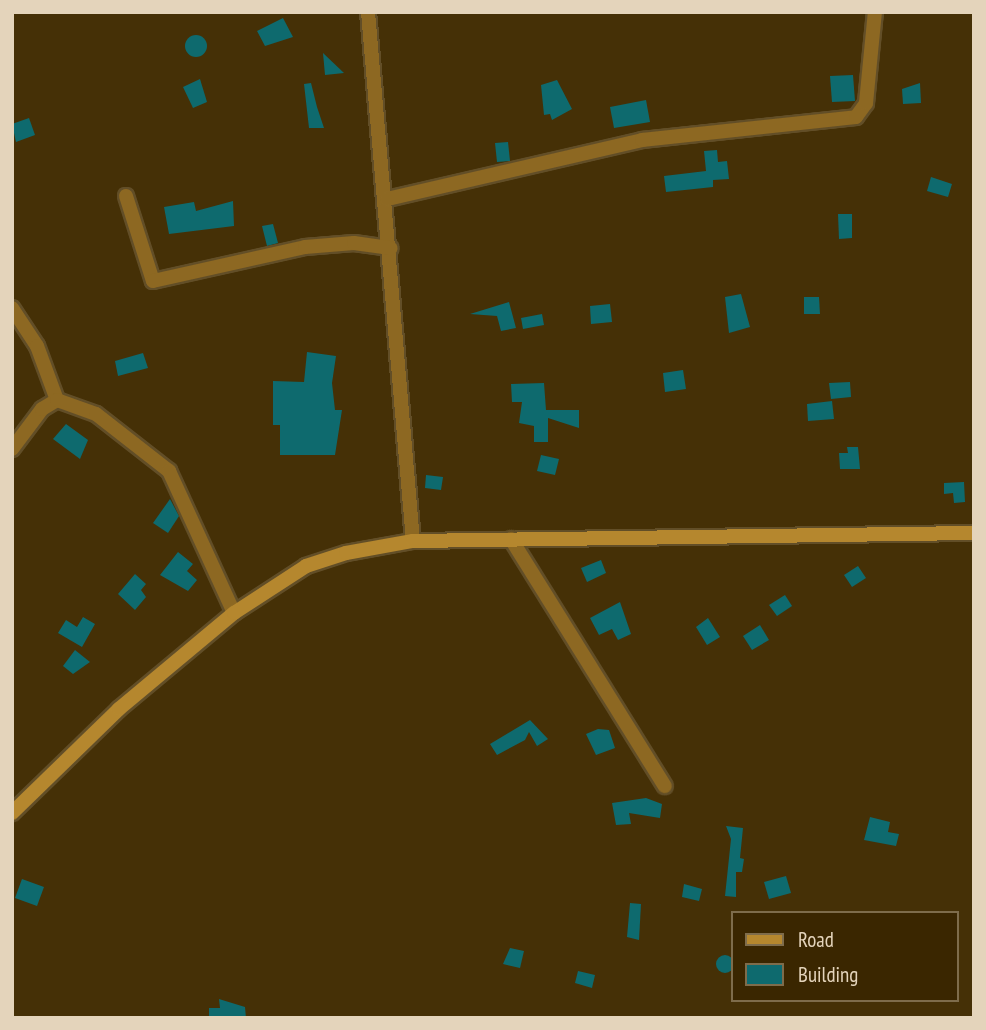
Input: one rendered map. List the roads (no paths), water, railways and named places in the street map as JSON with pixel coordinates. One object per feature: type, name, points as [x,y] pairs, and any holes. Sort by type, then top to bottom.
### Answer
[{"type":"street","points":[[368,12],[387,199],[413,541]]},
{"type":"street","points":[[387,199],[642,140],[856,117],[866,103],[876,12]]},
{"type":"street","points":[[126,197],[153,281],[305,247],[354,243],[391,248]]},
{"type":"street","points":[[12,308],[37,346],[57,400],[96,414],[169,471],[234,613]]},
{"type":"street","points":[[12,449],[42,409],[57,400]]},
{"type":"street","points":[[12,813],[119,709],[234,613],[306,566],[413,541],[974,533]]},
{"type":"street","points":[[511,539],[665,786]]}]
